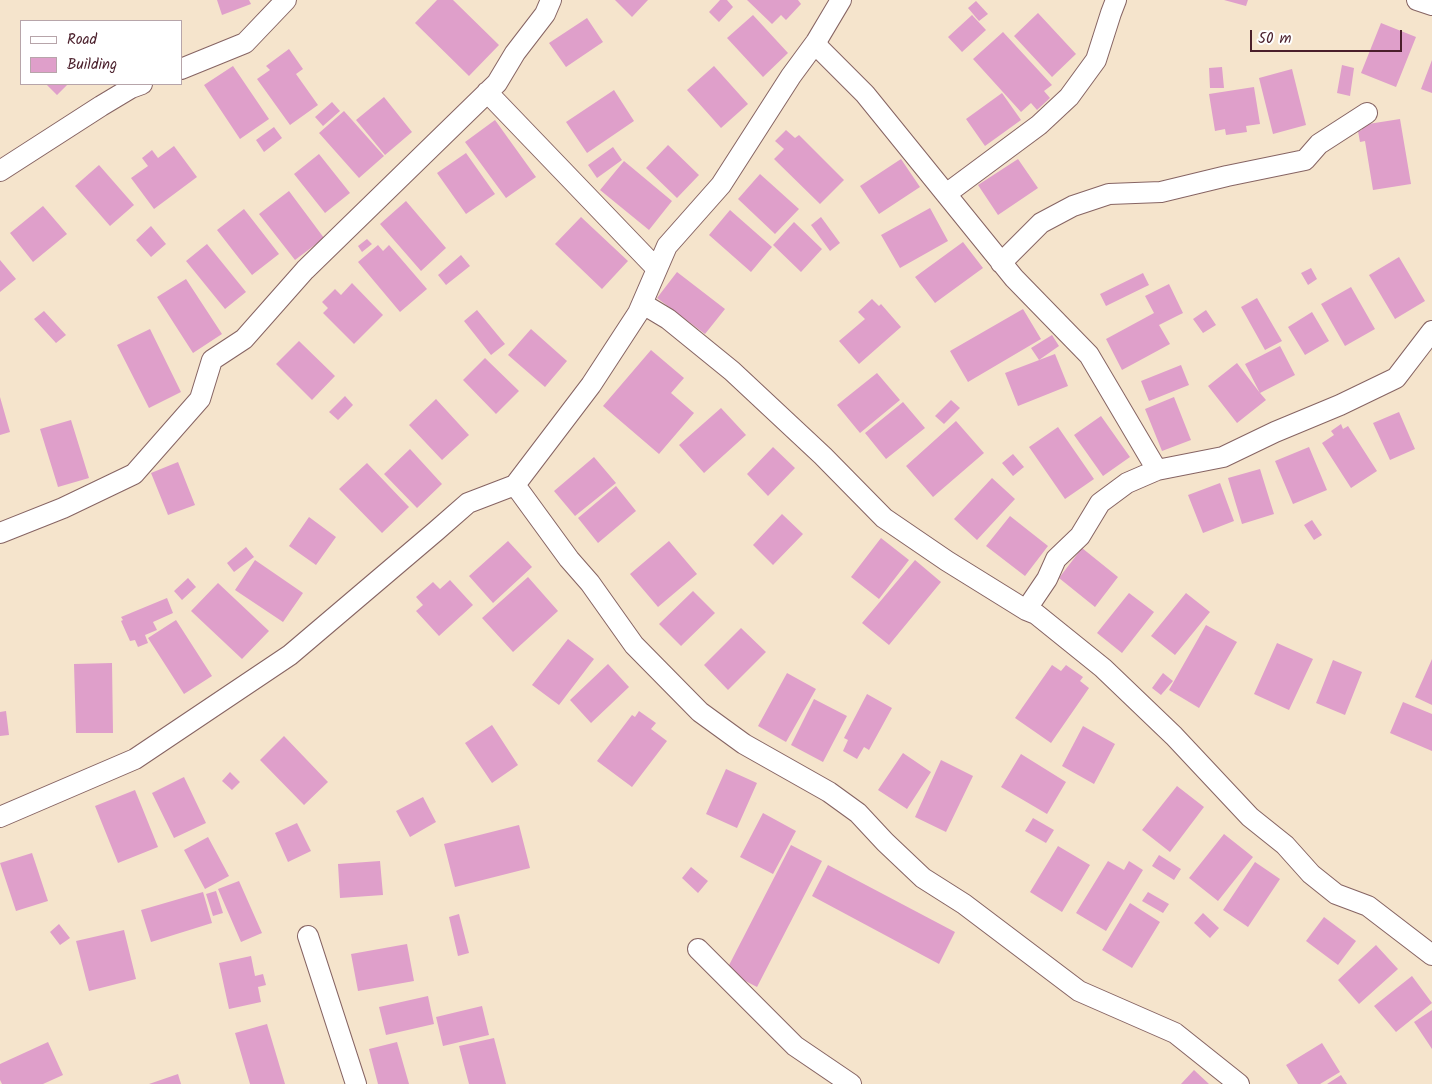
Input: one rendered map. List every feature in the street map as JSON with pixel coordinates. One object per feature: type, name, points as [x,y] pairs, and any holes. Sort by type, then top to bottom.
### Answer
[{"type":"street","points":[[182,69],[245,43],[286,0]]},
{"type":"street","points":[[0,533],[63,508],[134,474],[200,399],[212,360],[244,339],[305,270],[497,83],[515,53],[545,14],[552,0]]},
{"type":"street","points":[[0,816],[135,759],[290,655],[468,503],[516,485],[591,384],[642,304],[666,246],[721,185],[791,76],[816,42],[841,0]]},
{"type":"street","points":[[946,194],[1018,141],[1069,97],[1096,60],[1110,13],[1116,0]]},
{"type":"street","points":[[1417,0],[1432,5]]},
{"type":"street","points":[[816,42],[820,49],[865,94],[1001,263],[1089,354],[1157,470]]},
{"type":"street","points":[[0,171],[101,106],[139,85]]},
{"type":"street","points":[[487,92],[657,268]]},
{"type":"street","points":[[1001,263],[1041,223],[1073,206],[1109,194],[1161,192],[1226,176],[1305,160],[1319,144],[1366,113]]},
{"type":"street","points":[[642,304],[668,319],[732,371],[823,456],[884,518],[947,561],[1026,610],[1036,614],[1103,668],[1174,736],[1250,817],[1285,845],[1312,874],[1336,894],[1368,906],[1432,955]]},
{"type":"street","points":[[1026,610],[1047,579],[1056,559],[1080,536],[1100,503],[1127,483],[1157,470],[1223,457],[1267,435],[1340,405],[1396,378],[1432,331]]},
{"type":"street","points":[[516,485],[569,559],[590,582],[634,645],[700,712],[744,744],[829,792],[858,813],[923,878],[964,904],[1079,991],[1175,1033],[1239,1084]]},
{"type":"street","points":[[308,936],[356,1084]]},
{"type":"street","points":[[698,949],[795,1046],[850,1084]]},
{"type":"building","points":[[217,0],[249,0],[251,4],[222,15]]},
{"type":"building","points":[[437,0],[453,0],[499,45],[469,76],[415,23]]},
{"type":"building","points":[[615,0],[648,0],[632,17]]},
{"type":"building","points":[[720,0],[727,0],[733,7],[719,22],[709,12]]},
{"type":"building","points":[[747,0],[798,0],[801,4],[786,20],[781,15],[772,24]]},
{"type":"building","points":[[1224,0],[1248,0],[1246,6]]},
{"type":"building","points":[[976,1],[988,14],[979,21],[968,8]]},
{"type":"building","points":[[1038,13],[1076,54],[1052,77],[1014,36]]},
{"type":"building","points":[[753,15],[788,53],[763,77],[727,38]]},
{"type":"building","points":[[972,15],[986,30],[962,52],[948,37]]},
{"type":"building","points":[[587,18],[603,42],[566,67],[549,43]]},
{"type":"building","points":[[1381,23],[1416,37],[1396,87],[1361,73]]},
{"type":"building","points":[[1003,32],[1052,85],[1044,91],[1050,98],[1037,110],[1031,103],[1021,112],[973,59]]},
{"type":"building","points":[[289,49],[303,69],[296,74],[318,105],[290,125],[257,79],[270,70],[266,66]]},
{"type":"building","points":[[1432,60],[1432,93],[1421,89]]},
{"type":"building","points":[[1342,65],[1354,68],[1350,96],[1337,93]]},
{"type":"building","points":[[233,66],[269,119],[240,139],[204,85]]},
{"type":"building","points":[[714,66],[748,104],[721,128],[687,90]]},
{"type":"building","points":[[1222,67],[1224,88],[1210,88],[1209,68]]},
{"type":"building","points":[[1292,69],[1306,125],[1273,134],[1259,78]]},
{"type":"building","points":[[47,85],[67,85],[57,95]]},
{"type":"building","points":[[1254,87],[1260,124],[1246,126],[1247,132],[1226,135],[1225,129],[1215,131],[1209,94]]},
{"type":"building","points":[[614,90],[634,121],[587,153],[566,122]]},
{"type":"building","points":[[1002,93],[1021,120],[985,146],[966,119]]},
{"type":"building","points":[[384,97],[412,132],[385,155],[356,120]]},
{"type":"building","points":[[332,102],[340,111],[323,126],[315,117]]},
{"type":"building","points":[[344,111],[384,156],[359,178],[319,133]]},
{"type":"building","points":[[1400,119],[1411,184],[1373,190],[1365,141],[1360,142],[1358,131],[1362,130],[1362,125]]},
{"type":"building","points":[[495,120],[536,177],[506,198],[465,142]]},
{"type":"building","points":[[274,127],[282,138],[264,152],[256,140]]},
{"type":"building","points":[[786,130],[795,138],[799,135],[844,180],[820,204],[774,159],[784,149],[775,141]]},
{"type":"building","points":[[668,145],[699,175],[677,198],[646,168]]},
{"type":"building","points":[[174,146],[197,177],[154,209],[131,178],[148,166],[142,158],[152,150],[158,158]]},
{"type":"building","points":[[613,147],[622,160],[597,178],[588,165]]},
{"type":"building","points":[[466,153],[495,194],[466,214],[437,173]]},
{"type":"building","points":[[319,154],[350,193],[325,213],[294,174]]},
{"type":"building","points":[[901,159],[920,187],[879,214],[860,186]]},
{"type":"building","points":[[1018,159],[1038,188],[998,215],[978,185]]},
{"type":"building","points":[[624,161],[672,201],[649,230],[600,190]]},
{"type":"building","points":[[99,165],[134,205],[110,226],[75,186]]},
{"type":"building","points":[[760,174],[799,209],[775,234],[738,199]]},
{"type":"building","points":[[289,191],[324,238],[295,260],[259,214]]},
{"type":"building","points":[[406,201],[446,248],[421,271],[380,224]]},
{"type":"building","points":[[43,206],[67,234],[33,262],[10,233]]},
{"type":"building","points":[[930,208],[948,241],[900,268],[881,235]]},
{"type":"building","points":[[244,209],[279,254],[252,275],[217,230]]},
{"type":"building","points":[[730,210],[772,247],[751,272],[709,235]]},
{"type":"building","points":[[581,217],[628,261],[602,289],[555,244]]},
{"type":"building","points":[[821,217],[840,243],[830,251],[811,225]]},
{"type":"building","points":[[794,222],[822,249],[801,272],[773,245]]},
{"type":"building","points":[[151,226],[166,244],[151,257],[136,240]]},
{"type":"building","points":[[367,239],[372,244],[362,252],[358,246]]},
{"type":"building","points":[[963,242],[983,268],[935,303],[915,277]]},
{"type":"building","points":[[207,244],[246,292],[225,309],[186,261]]},
{"type":"building","points":[[378,245],[383,251],[389,245],[427,289],[400,312],[358,262]]},
{"type":"building","points":[[461,255],[470,266],[446,285],[438,275]]},
{"type":"building","points":[[1399,257],[1425,301],[1395,319],[1369,275]]},
{"type":"building","points":[[0,260],[16,279],[0,292]]},
{"type":"building","points":[[1311,268],[1317,279],[1308,285],[1301,273]]},
{"type":"building","points":[[677,272],[725,309],[705,334],[657,298]]},
{"type":"building","points":[[1143,273],[1149,285],[1106,306],[1100,294]]},
{"type":"building","points":[[186,279],[222,334],[193,353],[157,297]]},
{"type":"building","points":[[352,283],[383,315],[354,344],[323,313],[328,308],[322,302],[335,289],[341,295]]},
{"type":"building","points":[[1169,284],[1183,313],[1159,325],[1170,344],[1122,370],[1106,339],[1154,313],[1145,296]]},
{"type":"building","points":[[1351,287],[1375,329],[1345,346],[1321,304]]},
{"type":"building","points":[[1257,298],[1282,341],[1265,350],[1241,307]]},
{"type":"building","points":[[872,299],[879,306],[881,304],[901,327],[859,364],[839,341],[865,319],[858,312]]},
{"type":"building","points":[[1023,309],[1041,339],[968,382],[950,351]]},
{"type":"building","points":[[477,310],[505,344],[491,355],[464,321]]},
{"type":"building","points":[[1206,310],[1216,325],[1203,333],[1193,319]]},
{"type":"building","points":[[44,311],[66,335],[56,343],[34,319]]},
{"type":"building","points":[[1312,312],[1329,341],[1305,355],[1288,327]]},
{"type":"building","points":[[150,329],[181,392],[149,408],[117,345]]},
{"type":"building","points":[[531,329],[567,361],[545,387],[508,355]]},
{"type":"building","points":[[1052,335],[1059,346],[1039,360],[1031,348]]},
{"type":"building","points":[[299,341],[335,376],[312,400],[276,364]]},
{"type":"building","points":[[1280,346],[1295,375],[1260,393],[1245,364]]},
{"type":"building","points":[[651,350],[684,378],[671,393],[694,413],[659,454],[603,406]]},
{"type":"building","points":[[1055,354],[1068,386],[1018,406],[1005,373]]},
{"type":"building","points":[[485,358],[519,391],[496,414],[463,380]]},
{"type":"building","points":[[1237,363],[1266,400],[1237,423],[1208,386]]},
{"type":"building","points":[[1181,365],[1189,385],[1149,401],[1141,381]]},
{"type":"building","points":[[877,373],[900,400],[860,433],[837,405]]},
{"type":"building","points":[[345,396],[353,405],[338,420],[329,412]]},
{"type":"building","points":[[0,397],[10,432],[0,435]]},
{"type":"building","points":[[1174,397],[1191,440],[1162,451],[1145,409]]},
{"type":"building","points":[[436,399],[469,435],[442,460],[409,425]]},
{"type":"building","points":[[951,400],[960,408],[944,424],[935,416]]},
{"type":"building","points":[[903,402],[925,428],[886,459],[865,433]]},
{"type":"building","points":[[721,408],[746,435],[704,473],[679,445]]},
{"type":"building","points":[[1399,412],[1415,449],[1390,460],[1373,423]]},
{"type":"building","points":[[1101,416],[1130,457],[1103,476],[1074,435]]},
{"type":"building","points":[[71,420],[89,478],[58,487],[40,429]]},
{"type":"building","points":[[956,421],[984,453],[933,497],[906,466]]},
{"type":"building","points":[[1341,424],[1343,429],[1348,426],[1377,471],[1351,488],[1322,443],[1334,435],[1331,431]]},
{"type":"building","points":[[1058,427],[1094,479],[1065,499],[1029,447]]},
{"type":"building","points":[[773,447],[795,468],[768,496],[747,474]]},
{"type":"building","points":[[1309,447],[1327,490],[1293,504],[1275,461]]},
{"type":"building","points":[[410,449],[442,484],[417,508],[384,474]]},
{"type":"building","points":[[1013,454],[1024,467],[1013,476],[1002,463]]},
{"type":"building","points":[[594,457],[616,483],[575,516],[554,491]]},
{"type":"building","points":[[178,462],[195,505],[168,515],[151,473]]},
{"type":"building","points":[[367,463],[409,507],[382,533],[339,489]]},
{"type":"building","points":[[1260,469],[1274,514],[1242,524],[1228,478]]},
{"type":"building","points":[[992,478],[1015,499],[977,540],[954,519]]},
{"type":"building","points":[[1220,483],[1234,521],[1203,533],[1188,495]]},
{"type":"building","points":[[616,486],[636,511],[598,543],[578,518]]},
{"type":"building","points":[[782,514],[803,534],[773,565],[753,545]]},
{"type":"building","points":[[1010,516],[1048,546],[1025,576],[986,546]]},
{"type":"building","points":[[309,517],[336,537],[316,565],[289,546]]},
{"type":"building","points":[[1312,520],[1322,535],[1314,540],[1304,525]]},
{"type":"building","points":[[881,538],[909,560],[879,599],[851,577]]},
{"type":"building","points":[[508,541],[532,567],[493,603],[469,576]]},
{"type":"building","points":[[669,541],[697,574],[658,607],[630,574]]},
{"type":"building","points":[[246,547],[254,557],[234,572],[227,563]]},
{"type":"building","points":[[1082,548],[1118,577],[1095,607],[1059,578]]},
{"type":"building","points":[[255,560],[303,593],[283,622],[235,590]]},
{"type":"building","points":[[915,560],[941,582],[889,645],[862,623]]},
{"type":"building","points":[[528,577],[558,611],[513,652],[482,618]]},
{"type":"building","points":[[188,578],[196,587],[182,600],[174,591]]},
{"type":"building","points":[[450,580],[473,605],[439,636],[416,611],[423,605],[416,597],[433,582],[440,589]]},
{"type":"building","points":[[218,583],[269,631],[242,659],[191,611]]},
{"type":"building","points":[[693,591],[715,613],[681,646],[659,624]]},
{"type":"building","points":[[1129,593],[1154,612],[1122,653],[1097,633]]},
{"type":"building","points":[[1186,593],[1210,612],[1175,655],[1151,636]]},
{"type":"building","points":[[167,598],[173,613],[153,622],[157,630],[145,635],[148,643],[138,647],[135,640],[130,641],[121,617]]},
{"type":"building","points":[[176,620],[212,676],[184,694],[148,638]]},
{"type":"building","points":[[1206,625],[1237,642],[1199,708],[1169,690]]},
{"type":"building","points":[[741,628],[766,652],[728,690],[704,665]]},
{"type":"building","points":[[568,639],[594,659],[559,705],[532,685]]},
{"type":"building","points":[[1277,643],[1313,659],[1289,710],[1254,694]]},
{"type":"building","points":[[1432,659],[1432,705],[1415,697]]},
{"type":"building","points":[[1333,660],[1362,672],[1345,715],[1316,703]]},
{"type":"building","points":[[112,663],[113,733],[76,733],[74,664]]},
{"type":"building","points":[[608,664],[629,687],[591,723],[570,700]]},
{"type":"building","points":[[1052,665],[1061,671],[1066,665],[1083,677],[1080,681],[1089,688],[1051,743],[1015,718]]},
{"type":"building","points":[[787,673],[816,689],[786,742],[758,726]]},
{"type":"building","points":[[1163,673],[1173,681],[1161,695],[1152,688]]},
{"type":"building","points":[[867,694],[892,708],[869,750],[864,747],[857,759],[843,751],[848,740],[844,738]]},
{"type":"building","points":[[814,699],[847,716],[823,762],[791,745]]},
{"type":"building","points":[[1403,702],[1432,714],[1432,751],[1390,733]]},
{"type":"building","points":[[6,711],[9,735],[0,736],[0,712]]},
{"type":"building","points":[[639,711],[656,723],[651,729],[667,741],[632,787],[597,761],[632,715],[635,717]]},
{"type":"building","points":[[492,725],[518,765],[492,783],[465,743]]},
{"type":"building","points":[[1083,726],[1115,744],[1094,784],[1062,766]]},
{"type":"building","points":[[284,736],[328,782],[304,805],[260,760]]},
{"type":"building","points":[[903,753],[931,772],[907,809],[878,790]]},
{"type":"building","points":[[1021,754],[1066,782],[1047,814],[1001,787]]},
{"type":"building","points":[[941,760],[973,776],[946,832],[915,817]]},
{"type":"building","points":[[726,769],[757,783],[737,828],[706,814]]},
{"type":"building","points":[[230,772],[240,782],[232,790],[222,781]]},
{"type":"building","points":[[184,777],[206,823],[174,838],[152,793]]},
{"type":"building","points":[[1177,786],[1204,807],[1170,852],[1142,830]]},
{"type":"building","points":[[135,790],[158,847],[118,863],[95,806]]},
{"type":"building","points":[[423,797],[436,822],[410,837],[396,811]]},
{"type":"building","points":[[763,813],[796,831],[773,874],[740,857]]},
{"type":"building","points":[[1033,818],[1054,830],[1046,843],[1025,831]]},
{"type":"building","points":[[297,823],[311,851],[288,862],[275,833]]},
{"type":"building","points":[[519,825],[530,868],[455,887],[444,844]]},
{"type":"building","points":[[1224,834],[1253,857],[1218,901],[1189,878]]},
{"type":"building","points":[[208,837],[229,876],[205,889],[184,850]]},
{"type":"building","points":[[791,845],[822,861],[757,987],[726,971]]},
{"type":"building","points":[[1058,846],[1090,865],[1062,912],[1030,892]]},
{"type":"building","points":[[32,853],[48,901],[16,911],[0,863]]},
{"type":"building","points":[[1159,855],[1181,869],[1174,880],[1152,866]]},
{"type":"building","points":[[380,861],[383,895],[340,898],[338,864]]},
{"type":"building","points":[[1108,861],[1124,870],[1129,861],[1143,870],[1106,931],[1076,913]]},
{"type":"building","points":[[1255,862],[1280,879],[1248,927],[1223,910]]},
{"type":"building","points":[[828,865],[955,932],[939,964],[812,896]]},
{"type":"building","points":[[691,867],[708,881],[698,893],[682,878]]},
{"type":"building","points":[[239,881],[262,933],[241,942],[218,889]]},
{"type":"building","points":[[216,891],[223,913],[213,916],[206,894]]},
{"type":"building","points":[[203,892],[212,923],[151,942],[141,910]]},
{"type":"building","points":[[1148,892],[1169,904],[1163,913],[1142,901]]},
{"type":"building","points":[[1130,903],[1160,922],[1132,968],[1102,950]]},
{"type":"building","points":[[1203,913],[1219,928],[1210,938],[1194,923]]},
{"type":"building","points":[[459,914],[469,953],[458,956],[449,917]]},
{"type":"building","points":[[1324,917],[1356,941],[1338,965],[1306,941]]},
{"type":"building","points":[[59,924],[70,938],[60,945],[50,932]]},
{"type":"building","points":[[124,930],[136,979],[89,991],[76,941]]},
{"type":"building","points":[[407,944],[414,981],[358,991],[351,954]]},
{"type":"building","points":[[1376,945],[1398,969],[1359,1004],[1338,980]]},
{"type":"building","points":[[251,956],[255,976],[263,974],[266,985],[258,987],[261,1002],[229,1009],[219,963]]},
{"type":"building","points":[[1412,976],[1432,1003],[1396,1032],[1374,1006]]},
{"type":"building","points":[[428,996],[434,1024],[386,1035],[379,1007]]},
{"type":"building","points":[[482,1006],[489,1035],[443,1046],[436,1017]]},
{"type":"building","points":[[1432,1010],[1432,1049],[1414,1022]]},
{"type":"building","points":[[267,1024],[285,1084],[250,1084],[235,1033]]},
{"type":"building","points":[[494,1038],[506,1084],[469,1084],[459,1046]]},
{"type":"building","points":[[48,1042],[63,1075],[43,1084],[2,1084],[0,1080],[0,1064]]},
{"type":"building","points":[[397,1042],[409,1084],[378,1084],[369,1049]]},
{"type":"building","points":[[1322,1043],[1340,1072],[1320,1084],[1298,1084],[1286,1065]]},
{"type":"building","points":[[1194,1070],[1209,1084],[1181,1084]]},
{"type":"building","points":[[178,1074],[181,1084],[149,1084]]},
{"type":"building","points":[[1341,1075],[1347,1084],[1327,1084]]}]
